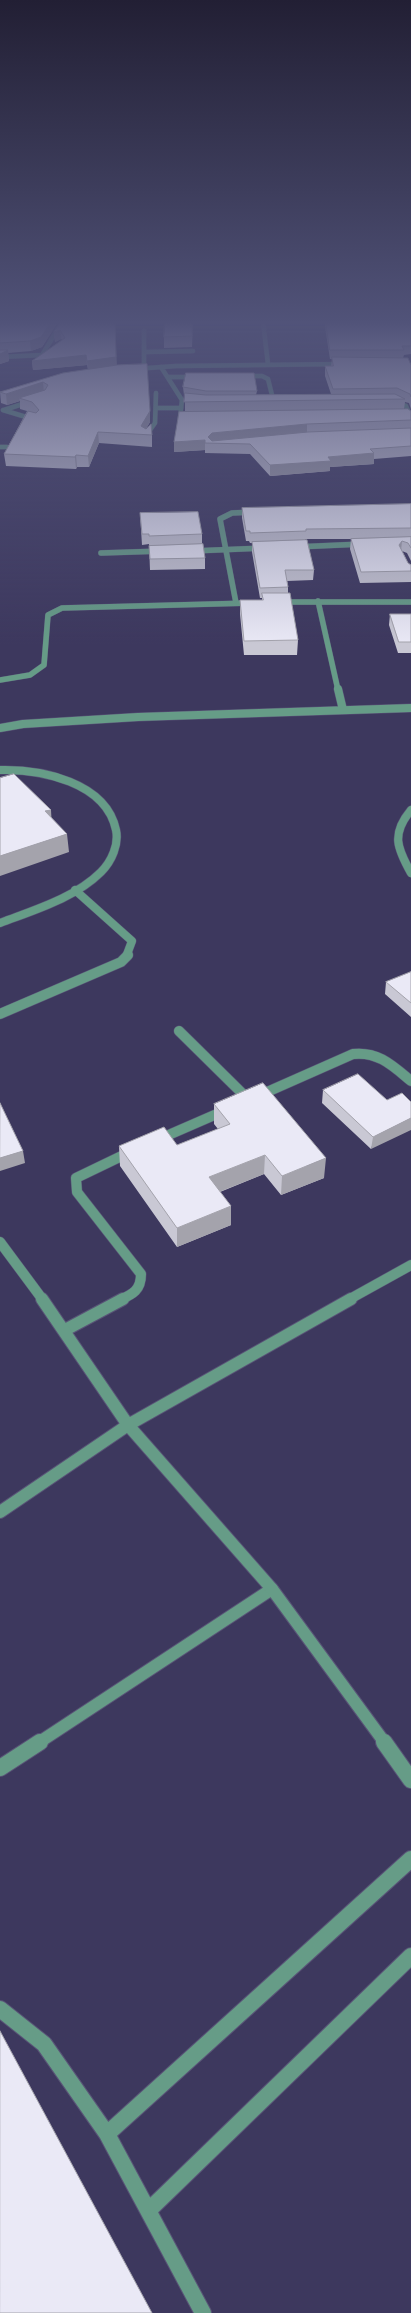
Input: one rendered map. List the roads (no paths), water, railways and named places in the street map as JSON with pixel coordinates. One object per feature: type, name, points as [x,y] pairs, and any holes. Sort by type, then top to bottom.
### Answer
[{"type":"street","points":[[145,437],[150,430]]},
{"type":"street","points":[[0,446],[7,447]]},
{"type":"street","points":[[236,603],[220,519],[223,516],[262,512]]},
{"type":"street","points":[[284,547],[372,543]]},
{"type":"street","points":[[188,551],[275,548]]},
{"type":"street","points":[[101,553],[168,551]]},
{"type":"street","points":[[0,680],[30,675],[44,664],[46,622],[52,611],[74,606],[263,602]]},
{"type":"street","points":[[272,602],[411,602]]},
{"type":"street","points":[[318,602],[343,710]]},
{"type":"street","points":[[0,727],[23,724],[411,708]]},
{"type":"street","points":[[0,770],[43,772],[70,780],[105,806],[116,822],[117,841],[111,859],[97,876],[74,890],[0,923]]},
{"type":"street","points":[[411,810],[398,826],[396,844],[411,873]]},
{"type":"street","points":[[0,1014],[121,962],[128,955],[132,941],[74,890]]},
{"type":"street","points":[[180,1031],[249,1100]]},
{"type":"street","points":[[65,1330],[136,1292],[141,1282],[141,1274],[77,1192],[76,1178],[85,1172],[353,1054],[366,1051],[382,1058],[411,1081]]},
{"type":"street","points":[[0,1242],[65,1330],[128,1425],[272,1589],[333,1670],[411,1780]]},
{"type":"street","points":[[0,1512],[128,1425],[411,1265]]},
{"type":"street","points":[[0,1768],[272,1589]]},
{"type":"street","points":[[107,2134],[411,1859]]},
{"type":"street","points":[[149,2210],[411,1956]]},
{"type":"street","points":[[0,2009],[44,2044],[107,2134],[202,2313]]}]
